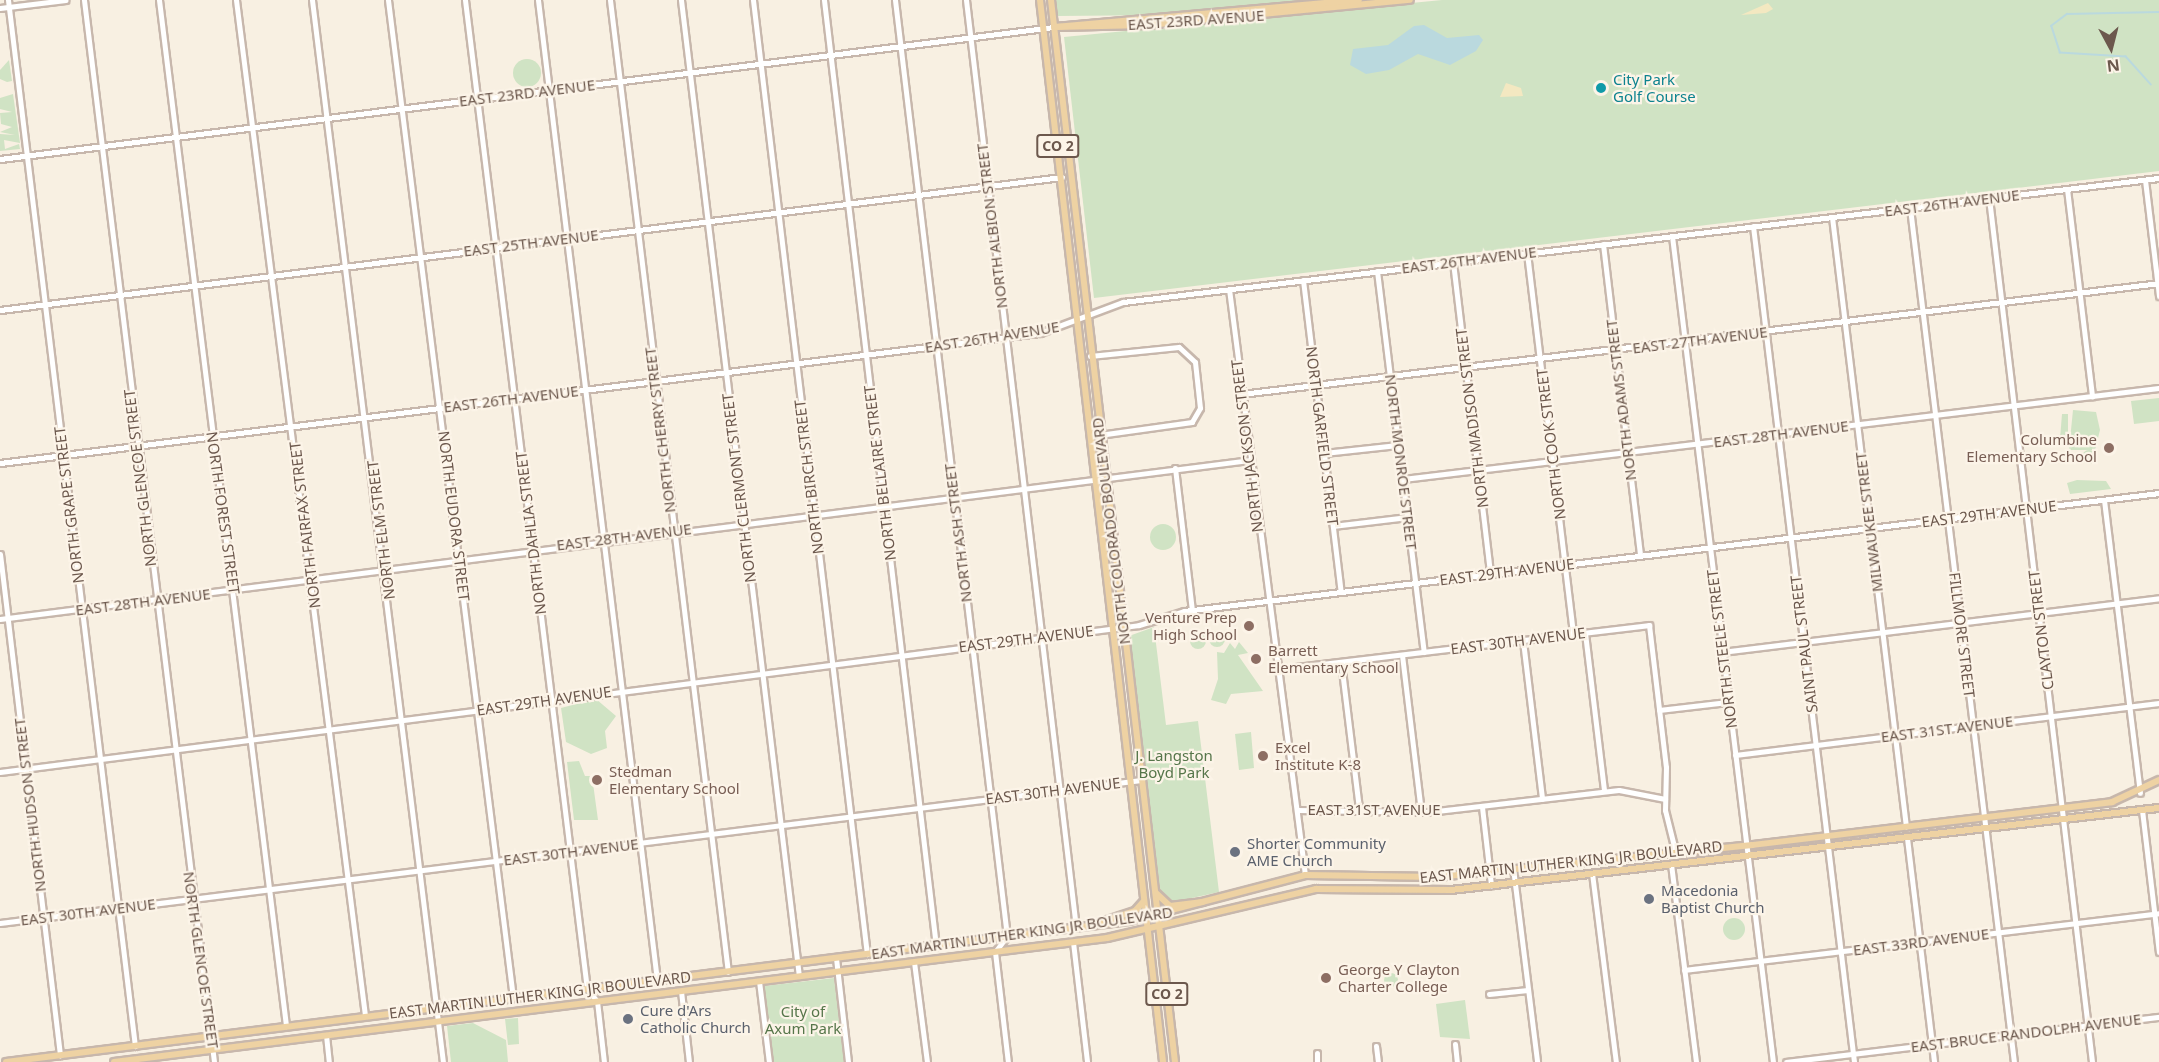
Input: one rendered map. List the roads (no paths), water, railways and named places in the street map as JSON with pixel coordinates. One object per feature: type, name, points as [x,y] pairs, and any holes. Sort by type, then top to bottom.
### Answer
[{"type":"main road","name":"NORTH COLORADO BOULEVARD","points":[[1040,0],[1163,1062]]},
{"type":"main road","name":"NORTH COLORADO BOULEVARD","points":[[1052,0],[1104,477],[1175,1062]]},
{"type":"main road","name":"EAST 23RD AVENUE","points":[[1054,27],[1123,17],[1279,8],[1359,0]]},
{"type":"main road","name":"EAST 23RD AVENUE","points":[[1054,27],[1241,17],[1410,0]]},
{"type":"main road","points":[[1241,17],[1279,8]]},
{"type":"main road","points":[[2140,793],[2159,780]]},
{"type":"main road","name":"EAST MARTIN LUTHER KING JR BOULEVARD","points":[[6,1062],[1086,927],[1157,916],[1305,875],[1417,878],[1675,847],[1746,846],[2062,808],[2140,793]]},
{"type":"main road","name":"EAST MARTIN LUTHER KING JR BOULEVARD","points":[[114,1062],[597,1001],[759,985],[799,976],[1073,942],[1159,927],[1316,890],[1423,892],[1828,848],[2159,808]]},
{"type":"main road","points":[[1154,888],[1170,906],[1224,899]]},
{"type":"main road","points":[[1086,927],[1135,911],[1144,900]]},
{"type":"street","points":[[0,8],[9,3],[66,0]]},
{"type":"street","name":"NORTH GLENCOE STREET","points":[[84,0],[117,295],[208,1036],[213,1049],[214,1062]]},
{"type":"street","name":"NORTH FOREST STREET","points":[[159,0],[286,1026]]},
{"type":"street","name":"NORTH FAIRFAX STREET","points":[[236,0],[269,276],[311,580],[365,1016]]},
{"type":"street","name":"NORTH ELM STREET","points":[[312,0],[386,571],[439,1007],[443,1062]]},
{"type":"street","name":"NORTH EUDORA STREET","points":[[388,0],[513,998]]},
{"type":"street","name":"NORTH DAHLIA STREET","points":[[465,0],[587,989]]},
{"type":"street","points":[[538,0],[657,979]]},
{"type":"street","name":"NORTH CHERRY STREET","points":[[610,0],[672,531],[728,970]]},
{"type":"street","name":"NORTH CLERMONT STREET","points":[[681,0],[799,976]]},
{"type":"street","name":"NORTH BIRCH STREET","points":[[753,0],[867,954]]},
{"type":"street","name":"NORTH BELLAIRE STREET","points":[[824,0],[936,946]]},
{"type":"street","name":"NORTH ASH STREET","points":[[895,0],[1007,936]]},
{"type":"street","name":"NORTH ALBION STREET","points":[[966,0],[1076,928]]},
{"type":"street","name":"NORTH GRAPE STREET","points":[[9,3],[135,1046]]},
{"type":"street","name":"EAST 23RD AVENUE","points":[[0,159],[1054,27]]},
{"type":"street","name":"EAST 25TH AVENUE","points":[[0,310],[1062,177]]},
{"type":"street","name":"EAST 26TH AVENUE","points":[[0,463],[1006,337],[1076,321],[1086,314],[1123,302],[2159,178]]},
{"type":"street","points":[[2145,180],[2159,296]]},
{"type":"street","points":[[2067,189],[2092,397]]},
{"type":"street","name":"CLAYTON STREET","points":[[1989,198],[2092,1062]]},
{"type":"street","name":"FILLMORE STREET","points":[[1910,208],[2014,1062]]},
{"type":"street","name":"MILWAUKEE STREET","points":[[1832,217],[1906,827]]},
{"type":"street","name":"SAINT PAUL STREET","points":[[1753,226],[1854,1062]]},
{"type":"street","name":"NORTH STEELE STREET","points":[[1672,236],[1773,1062]]},
{"type":"street","name":"NORTH ADAMS STREET","points":[[1603,244],[1640,556]]},
{"type":"street","name":"NORTH COOK STREET","points":[[1527,254],[1573,635]]},
{"type":"street","name":"NORTH MADISON STREET","points":[[1453,262],[1490,574]]},
{"type":"street","name":"NORTH MONROE STREET","points":[[1377,272],[1424,652]]},
{"type":"street","name":"NORTH GARFIELD STREET","points":[[1303,280],[1341,592]]},
{"type":"street","name":"EAST 27TH AVENUE","points":[[1241,394],[2158,284]]},
{"type":"street","name":"NORTH JACKSON STREET","points":[[1228,289],[1249,460],[1280,669],[1305,875]]},
{"type":"street","points":[[1090,356],[1179,347],[1195,362],[1200,408],[1192,422],[1100,435]]},
{"type":"street","name":"EAST 28TH AVENUE","points":[[1402,479],[2159,388]]},
{"type":"street","points":[[1324,453],[1398,445]]},
{"type":"street","name":"EAST 28TH AVENUE","points":[[0,619],[460,562],[603,540],[813,513],[1249,460]]},
{"type":"street","points":[[1175,468],[1191,607]]},
{"type":"street","name":"EAST 29TH AVENUE","points":[[0,772],[971,646],[1042,634],[1123,627],[1191,607],[1269,601],[2159,493]]},
{"type":"street","points":[[2104,500],[2140,793]]},
{"type":"street","points":[[1333,526],[1407,517]]},
{"type":"street","name":"NORTH HUDSON STREET","points":[[0,554],[60,1055]]},
{"type":"street","points":[[1722,652],[2159,598]]},
{"type":"street","name":"EAST 30TH AVENUE","points":[[1280,669],[1649,625],[1659,710]]},
{"type":"street","points":[[1585,633],[1604,791]]},
{"type":"street","points":[[1523,641],[1542,798]]},
{"type":"street","points":[[1402,655],[1421,812]]},
{"type":"street","points":[[1341,662],[1359,808]]},
{"type":"street","points":[[1675,847],[1665,799],[1659,710],[1728,702]]},
{"type":"street","name":"EAST 31ST AVENUE","points":[[1735,755],[2159,703]]},
{"type":"street","name":"EAST 30TH AVENUE","points":[[0,923],[1141,780]]},
{"type":"street","name":"EAST 31ST AVENUE","points":[[1297,810],[1359,808],[1421,812],[1629,790],[1665,799]]},
{"type":"street","points":[[1482,807],[1491,885]]},
{"type":"street","points":[[2142,810],[2157,913],[2159,952]]},
{"type":"street","points":[[1907,838],[1934,1062]]},
{"type":"street","points":[[1671,864],[1695,1062]]},
{"type":"street","points":[[1513,868],[1537,1062]]},
{"type":"street","points":[[1592,873],[1616,1062]]},
{"type":"street","name":"EAST 33RD AVENUE","points":[[1684,970],[2157,913]]},
{"type":"street","points":[[1007,936],[995,952],[1008,1062]]},
{"type":"street","points":[[1073,942],[1087,1062]]},
{"type":"street","points":[[836,958],[848,1062]]},
{"type":"street","points":[[914,962],[927,1062]]},
{"type":"street","points":[[759,985],[769,1062]]},
{"type":"street","points":[[587,989],[597,1001],[604,1062]]},
{"type":"street","points":[[1489,994],[1528,990]]},
{"type":"street","points":[[681,991],[689,1062]]},
{"type":"street","name":"EAST BRUCE RANDOLPH AVENUE","points":[[1786,1062],[2159,1017]]},
{"type":"street","points":[[326,1035],[329,1062]]},
{"type":"street","points":[[1455,1044],[1457,1062]]},
{"type":"street","points":[[1376,1046],[1378,1062]]},
{"type":"street","points":[[1317,1053],[1317,1062]]},
{"type":"water","points":[[1424,25],[1447,38],[1479,35],[1483,40],[1476,51],[1450,65],[1418,54],[1389,70],[1366,74],[1350,65],[1353,49],[1388,45],[1414,26]]},
{"type":"waterway","points":[[2151,85],[2126,57],[2060,53],[2051,26],[2067,14],[2159,12]]},
{"type":"place","name":"City Park Golf Course","points":[[1601,88]]},
{"type":"place","name":"Columbine Elementary School","points":[[2109,448]]},
{"type":"place","name":"Venture Prep High School","points":[[1249,626]]},
{"type":"place","name":"Barrett Elementary School","points":[[1256,659]]},
{"type":"place","name":"Excel Institute K-8","points":[[1263,756]]},
{"type":"place","name":"Stedman Elementary School","points":[[597,780]]},
{"type":"place","name":"Shorter Community AME Church","points":[[1235,852]]},
{"type":"place","name":"Macedonia Baptist Church","points":[[1649,899]]},
{"type":"place","name":"George Y Clayton Charter College","points":[[1326,978]]},
{"type":"place","name":"Cure d'Ars Catholic Church","points":[[628,1019]]},
{"type":"park label","name":"J. Langston Boyd Park","points":[[1174,764]]},
{"type":"park label","name":"City of Axum Park","points":[[803,1020]]}]
